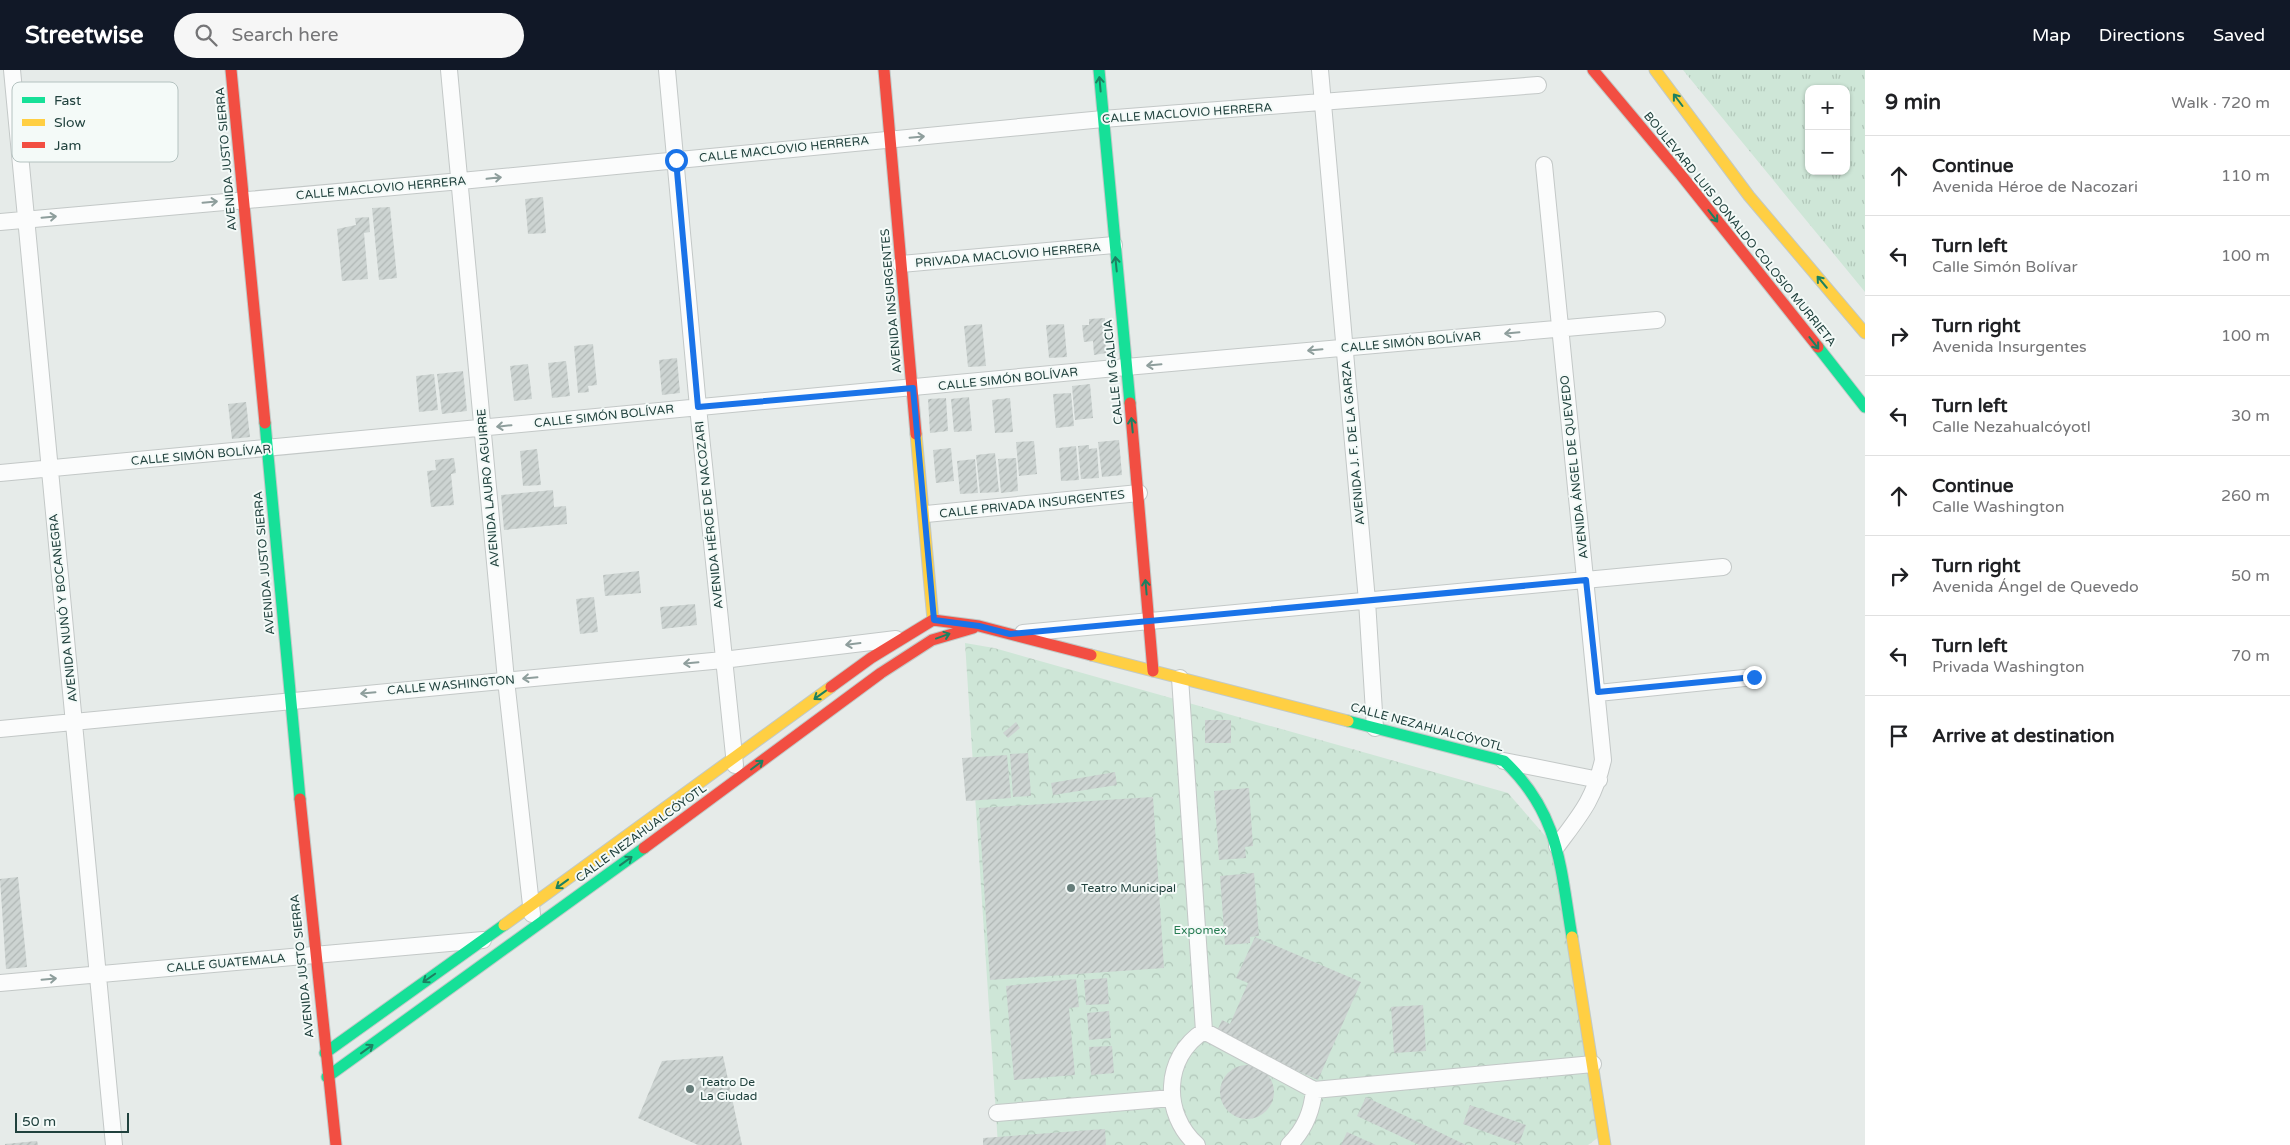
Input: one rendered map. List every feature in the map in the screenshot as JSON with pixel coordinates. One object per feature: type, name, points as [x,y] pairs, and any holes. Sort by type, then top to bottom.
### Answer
[{"type":"main road","name":"AVENIDA JUSTO SIERRA","points":[[231,70],[290,701],[327,1077],[336,1145]]},
{"type":"main road","name":"AVENIDA INSURGENTES","points":[[884,70],[926,514],[934,620]]},
{"type":"main road","name":"CALLE M GALICIA","points":[[1098,70],[1139,493],[1153,671]]},
{"type":"main road","name":"BOULEVARD LUIS DONALDO COLOSIO MURRIETA","points":[[1593,70],[1681,175],[1865,407]]},
{"type":"main road","points":[[1606,70],[1681,175]]},
{"type":"main road","points":[[1655,70],[1749,196]]},
{"type":"main road","points":[[1656,92],[1749,196],[1865,333]]},
{"type":"main road","points":[[911,653],[934,620]]},
{"type":"main road","name":"CALLE NEZAHUALCÓYOTL","points":[[325,1053],[901,639],[934,620],[979,626],[1504,761],[1534,791],[1550,821],[1557,846],[1605,1145]]},
{"type":"main road","name":"CALLE NEZAHUALCÓYOTL","points":[[327,1077],[534,929],[881,673],[932,640],[979,626]]},
{"type":"street","name":"AVENIDA LAURO AGUIRRE","points":[[449,70],[461,181],[506,680],[534,929]]},
{"type":"street","name":"AVENIDA HÉROE DE NACOZARI","points":[[667,70],[698,407],[737,780]]},
{"type":"street","name":"AVENIDA J. F. DE LA GARZA","points":[[1320,70],[1367,601],[1375,728]]},
{"type":"street","name":"CALLE MACLOVIO HERRERA","points":[[0,222],[461,181],[1103,119],[1538,84]]},
{"type":"street","name":"AVENIDA NUNÓ Y BOCANEGRA","points":[[21,162],[114,1145]]},
{"type":"street","name":"AVENIDA ÁNGEL DE QUEVEDO","points":[[1544,165],[1598,692],[1603,760],[1599,780],[1590,802],[1557,846]]},
{"type":"street","name":"PRIVADA MACLOVIO HERRERA","points":[[901,264],[1114,245]]},
{"type":"street","name":"CALLE SIMÓN BOLÍVAR","points":[[0,473],[1126,367],[1657,320]]},
{"type":"street","name":"CALLE PRIVADA INSURGENTES","points":[[926,514],[1139,493]]},
{"type":"street","points":[[1010,634],[1723,567]]},
{"type":"street","name":"CALLE WASHINGTON","points":[[0,729],[724,660],[901,639]]},
{"type":"street","points":[[1598,692],[1754,677]]},
{"type":"street","points":[[1180,678],[1204,1031]]},
{"type":"street","points":[[1504,761],[1599,780]]},
{"type":"street","name":"CALLE GUATEMALA","points":[[0,983],[483,940],[518,939]]},
{"type":"street","points":[[1204,1031],[1314,1090],[1592,1064]]},
{"type":"street","points":[[1197,1145],[1182,1129],[1176,1118],[1172,1098],[1172,1079],[1178,1060],[1189,1044],[1204,1031]]},
{"type":"street","points":[[1289,1145],[1304,1128],[1310,1116],[1314,1090]]},
{"type":"street","points":[[997,1113],[1172,1098]]},
{"type":"green space","points":[[1683,70],[1865,70],[1865,292]]},
{"type":"green space","name":"Expomex","points":[[965,643],[994,648],[1508,793],[1554,846],[1603,1134],[1588,1145],[998,1145]]},
{"type":"building","points":[[543,197],[546,233],[528,234],[525,199]]},
{"type":"building","points":[[390,207],[397,278],[379,280],[372,208]]},
{"type":"building","points":[[369,217],[370,232],[364,233],[368,279],[342,281],[337,229],[356,225],[355,218]]},
{"type":"building","points":[[1105,318],[1106,353],[1094,355],[1093,341],[1084,342],[1082,325],[1089,325],[1089,319]]},
{"type":"building","points":[[982,324],[986,366],[968,367],[964,326]]},
{"type":"building","points":[[1064,324],[1067,357],[1049,358],[1046,325]]},
{"type":"building","points":[[593,344],[597,385],[588,386],[589,392],[578,393],[574,346]]},
{"type":"building","points":[[677,358],[680,393],[662,395],[659,360]]},
{"type":"building","points":[[566,361],[570,396],[552,398],[548,363]]},
{"type":"building","points":[[528,364],[532,399],[514,401],[510,366]]},
{"type":"building","points":[[463,371],[467,411],[442,414],[437,374]]},
{"type":"building","points":[[434,374],[438,410],[419,412],[416,376]]},
{"type":"building","points":[[1090,384],[1093,418],[1075,420],[1072,386]]},
{"type":"building","points":[[1071,393],[1074,426],[1056,428],[1053,394]]},
{"type":"building","points":[[969,397],[972,431],[954,432],[951,399]]},
{"type":"building","points":[[946,398],[948,431],[930,433],[928,399]]},
{"type":"building","points":[[1010,398],[1013,432],[995,433],[992,400]]},
{"type":"building","points":[[246,402],[250,437],[232,439],[228,404]]},
{"type":"building","points":[[1119,440],[1122,475],[1102,477],[1098,442]]},
{"type":"building","points":[[1034,441],[1037,474],[1019,476],[1016,442]]},
{"type":"building","points":[[1089,445],[1089,449],[1097,448],[1099,478],[1081,479],[1078,446]]},
{"type":"building","points":[[1076,446],[1079,480],[1061,481],[1059,448]]},
{"type":"building","points":[[951,448],[954,481],[936,483],[933,450]]},
{"type":"building","points":[[537,449],[541,485],[523,486],[520,451]]},
{"type":"building","points":[[995,453],[999,492],[980,493],[976,455]]},
{"type":"building","points":[[454,458],[456,473],[451,474],[454,505],[431,507],[427,471],[436,470],[435,460]]},
{"type":"building","points":[[1016,458],[1018,491],[1001,493],[998,459]]},
{"type":"building","points":[[975,459],[978,493],[960,494],[957,461]]},
{"type":"building","points":[[553,490],[554,507],[566,506],[567,524],[504,530],[501,495]]},
{"type":"building","points":[[639,571],[641,593],[605,596],[603,575]]},
{"type":"building","points":[[594,597],[598,632],[580,634],[576,599]]},
{"type":"building","points":[[695,604],[697,625],[662,629],[660,607]]},
{"type":"building","points":[[1205,720],[1231,720],[1231,743],[1205,743]]},
{"type":"building","points":[[1016,722],[1020,728],[1008,738],[1003,733]]},
{"type":"building","points":[[1028,753],[1031,796],[1013,797],[1010,754]]},
{"type":"building","points":[[1007,755],[1011,798],[966,801],[962,758]]},
{"type":"building","points":[[1115,772],[1117,785],[1053,795],[1051,783]]},
{"type":"building","points":[[1249,788],[1253,846],[1245,847],[1246,858],[1219,860],[1214,791]]},
{"type":"building","name":"Teatro Municipal","points":[[1153,797],[1164,968],[990,980],[979,808]]},
{"type":"building","points":[[1254,873],[1259,936],[1250,937],[1250,943],[1225,945],[1220,876]]},
{"type":"building","points":[[18,877],[27,967],[6,969],[0,879]]},
{"type":"building","points":[[1255,937],[1361,982],[1318,1080],[1215,1035],[1222,1020],[1230,1024],[1248,983],[1236,978]]},
{"type":"building","points":[[1107,978],[1109,1004],[1086,1005],[1084,980]]},
{"type":"building","points":[[1076,979],[1079,1007],[1069,1008],[1075,1075],[1014,1080],[1006,986]]},
{"type":"building","points":[[1423,1005],[1426,1051],[1394,1053],[1391,1007]]},
{"type":"building","points":[[1109,1011],[1111,1038],[1089,1040],[1087,1013]]},
{"type":"building","points":[[1112,1046],[1114,1073],[1091,1075],[1089,1047]]},
{"type":"building","name":"Teatro De La Ciudad","points":[[723,1056],[742,1145],[698,1145],[638,1118],[662,1061]]},
{"type":"building","points":[[1242,1065],[1252,1065],[1266,1073],[1272,1082],[1274,1092],[1272,1102],[1266,1111],[1252,1119],[1242,1119],[1232,1114],[1225,1107],[1220,1097],[1220,1087],[1225,1077],[1232,1070]]},
{"type":"building","points":[[1366,1097],[1466,1145],[1419,1145],[1357,1116]]},
{"type":"building","points":[[1470,1105],[1526,1125],[1519,1144],[1463,1124]]},
{"type":"building","points":[[1105,1129],[1106,1145],[983,1145],[983,1138]]},
{"type":"building","points":[[1347,1132],[1376,1145],[1341,1145]]},
{"type":"building","points":[[37,1141],[38,1145],[5,1145],[5,1144]]},
{"type":"traffic: fast","points":[[1099,70],[1130,403]]},
{"type":"traffic: fast","points":[[1818,347],[1865,407]]},
{"type":"traffic: fast","points":[[265,423],[300,799]]},
{"type":"traffic: fast","points":[[1348,721],[1504,761],[1523,781],[1537,801],[1547,821],[1555,842],[1560,864],[1572,937]]},
{"type":"traffic: fast","points":[[327,1077],[644,848]]},
{"type":"traffic: fast","points":[[325,1053],[504,925]]},
{"type":"traffic: slow","points":[[1655,70],[1749,196],[1865,333]]},
{"type":"traffic: slow","points":[[916,434],[933,620]]},
{"type":"traffic: slow","points":[[1091,655],[1348,721]]},
{"type":"traffic: slow","points":[[504,925],[831,687]]},
{"type":"traffic: slow","points":[[1572,937],[1605,1145]]},
{"type":"traffic: jam","points":[[231,70],[265,423]]},
{"type":"traffic: jam","points":[[884,70],[916,434]]},
{"type":"traffic: jam","points":[[1593,70],[1681,175],[1818,347]]},
{"type":"traffic: jam","points":[[1130,403],[1153,671]]},
{"type":"traffic: jam","points":[[831,687],[871,658],[933,620],[979,626],[1091,655]]},
{"type":"traffic: jam","points":[[644,848],[881,673],[932,640],[973,628]]},
{"type":"traffic: jam","points":[[300,799],[336,1145]]},
{"type":"place","name":"Teatro Municipal","points":[[1071,888]]},
{"type":"place","name":"Teatro De La Ciudad","points":[[690,1089]]},
{"type":"route","points":[[676,160],[698,407],[913,388],[926,514],[934,620],[979,626],[1010,634],[1586,580],[1598,692],[1754,677]]}]
